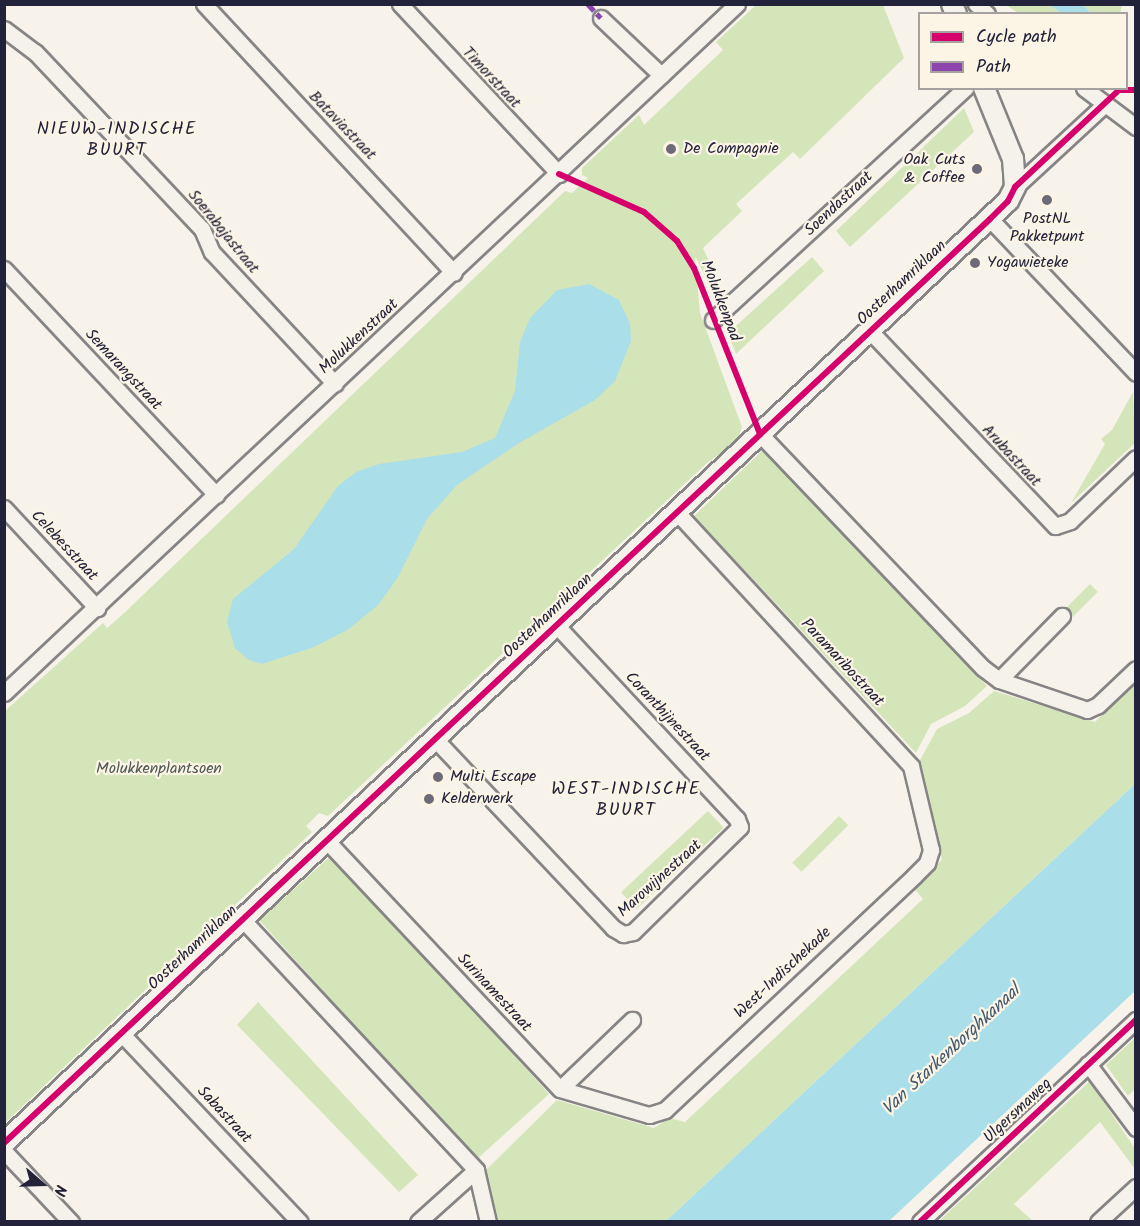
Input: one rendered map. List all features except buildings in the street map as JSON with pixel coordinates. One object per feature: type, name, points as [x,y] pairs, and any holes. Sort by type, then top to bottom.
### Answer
[{"type":"street","name":"Bataviastraat","points":[[204,4],[454,273]]},
{"type":"street","name":"Timorstraat","points":[[400,4],[559,174]]},
{"type":"street","name":"Molukkenstraat","points":[[4,693],[454,273],[737,4]]},
{"type":"street","points":[[601,18],[661,75]]},
{"type":"street","name":"Soerabajastraat","points":[[4,29],[35,52],[202,229],[212,252],[335,384]]},
{"type":"street","name":"Soendastraat","points":[[713,320],[963,90]]},
{"type":"street","points":[[985,90],[1013,159],[1015,187]]},
{"type":"street","points":[[1086,90],[1136,128]]},
{"type":"street","name":"Oosterhamriklaan","points":[[4,1143],[990,219],[1008,201],[1015,187],[1104,104]]},
{"type":"street","points":[[990,219],[1136,373]]},
{"type":"street","name":"Semarangstraat","points":[[4,270],[216,495]]},
{"type":"street","name":"Arubastraat","points":[[870,331],[1055,526],[1070,521],[1136,458]]},
{"type":"street","points":[[760,434],[983,668],[999,680],[1087,710],[1098,705],[1136,669]]},
{"type":"street","name":"Celebesstraat","points":[[4,508],[97,608]]},
{"type":"street","name":"Paramaribostraat","points":[[677,512],[901,751],[911,766],[932,850],[927,863]]},
{"type":"street","points":[[999,680],[1062,616]]},
{"type":"street","name":"Coranthijnestraat","points":[[557,626],[737,819],[740,827],[734,835]]},
{"type":"street","name":"Marowijnestraat","points":[[435,739],[613,928],[623,933],[633,932],[734,835]]},
{"type":"street","name":"Surinamestraat","points":[[327,841],[560,1089]]},
{"type":"street","name":"West-Indischekade","points":[[560,1089],[649,1115],[665,1110],[927,863]]},
{"type":"street","points":[[243,920],[476,1170],[488,1221]]},
{"type":"street","points":[[560,1089],[632,1020]]},
{"type":"street","name":"Ulgersmaweg","points":[[920,1221],[1136,1020]]},
{"type":"street","name":"Sabastraat","points":[[121,1033],[300,1221]]},
{"type":"street","points":[[1088,1064],[1136,1128]]},
{"type":"street","points":[[4,1151],[71,1221]]},
{"type":"street","points":[[417,1221],[476,1170]]},
{"type":"street","points":[[1098,1221],[1136,1187]]},
{"type":"green space","name":"Molukkenplantsoen","points":[[756,5],[883,5],[904,58],[800,159],[793,152],[736,204],[742,211],[703,248],[721,287],[714,295],[695,256],[700,313],[742,427],[737,441],[707,463],[328,816],[319,813],[306,826],[312,832],[5,1123],[5,711],[103,623],[107,628],[121,616],[565,191],[572,193],[588,178],[582,175],[582,168],[639,115],[644,125],[723,50],[716,42]]},
{"type":"green space","points":[[1006,5],[1049,5],[1060,12],[1016,12]]},
{"type":"green space","points":[[1083,5],[1122,5],[1120,12],[1090,12]]},
{"type":"green space","points":[[964,108],[974,132],[850,247],[836,231]]},
{"type":"green space","points":[[812,257],[824,271],[736,354],[728,333]]},
{"type":"green space","points":[[1133,392],[1135,443],[1071,503],[1105,444],[1101,439],[1112,430]]},
{"type":"green space","points":[[764,449],[987,686],[965,706],[931,724],[916,753],[694,516]]},
{"type":"green space","points":[[1090,584],[1098,592],[1072,617],[1065,609]]},
{"type":"green space","points":[[1135,683],[1135,784],[666,1221],[498,1221],[486,1170],[557,1100],[654,1128],[670,1118],[685,1122],[923,899],[913,887],[942,860],[918,764],[937,729],[969,713],[994,691],[1095,722]]},
{"type":"green space","points":[[708,811],[724,828],[637,909],[621,892]]},
{"type":"green space","points":[[839,816],[848,825],[802,872],[792,863]]},
{"type":"green space","points":[[333,854],[549,1094],[476,1160],[259,920]]},
{"type":"green space","points":[[258,1002],[418,1175],[399,1192],[237,1025]]},
{"type":"green space","points":[[1135,1038],[1135,1089],[1128,1096],[1106,1065]]},
{"type":"green space","points":[[1090,1081],[1135,1149],[1135,1169],[1100,1122],[1014,1204],[1033,1221],[939,1221]]},
{"type":"water","points":[[1049,5],[1083,5],[1090,12],[1060,12]]},
{"type":"water","points":[[589,284],[619,300],[630,324],[631,341],[615,381],[595,400],[519,443],[457,485],[427,519],[398,577],[378,605],[349,629],[314,647],[262,664],[249,660],[235,648],[227,622],[233,599],[294,549],[338,486],[356,472],[379,464],[462,452],[495,438],[515,391],[520,342],[530,318],[557,290]]},
{"type":"water","name":"Van Starkenborghkanaal","points":[[1135,784],[1135,991],[889,1221],[666,1221]]},
{"type":"marked path","points":[[588,4],[601,18]]},
{"type":"cycle path","points":[[4,1143],[990,219],[1008,201],[1015,187],[1119,90],[1136,90]]},
{"type":"cycle path","name":"Molukkenpad","points":[[559,174],[644,212],[677,241],[694,268],[760,434]]},
{"type":"cycle path","points":[[920,1222],[1136,1020]]},
{"type":"place","name":"De Compagnie","points":[[671,149]]},
{"type":"place","name":"Oak Cuts & Coffee","points":[[977,169]]},
{"type":"place","name":"PostNL Pakketpunt","points":[[1047,200]]},
{"type":"place","name":"Yogawieteke","points":[[975,263]]},
{"type":"place","name":"Multi Escape","points":[[438,777]]},
{"type":"place","name":"Kelderwerk","points":[[429,799]]},
{"type":"district","name":"NIEUW-INDISCHE BUURT","points":[[117,141]]},
{"type":"district","name":"WEST-INDISCHE BUURT","points":[[626,801]]}]
